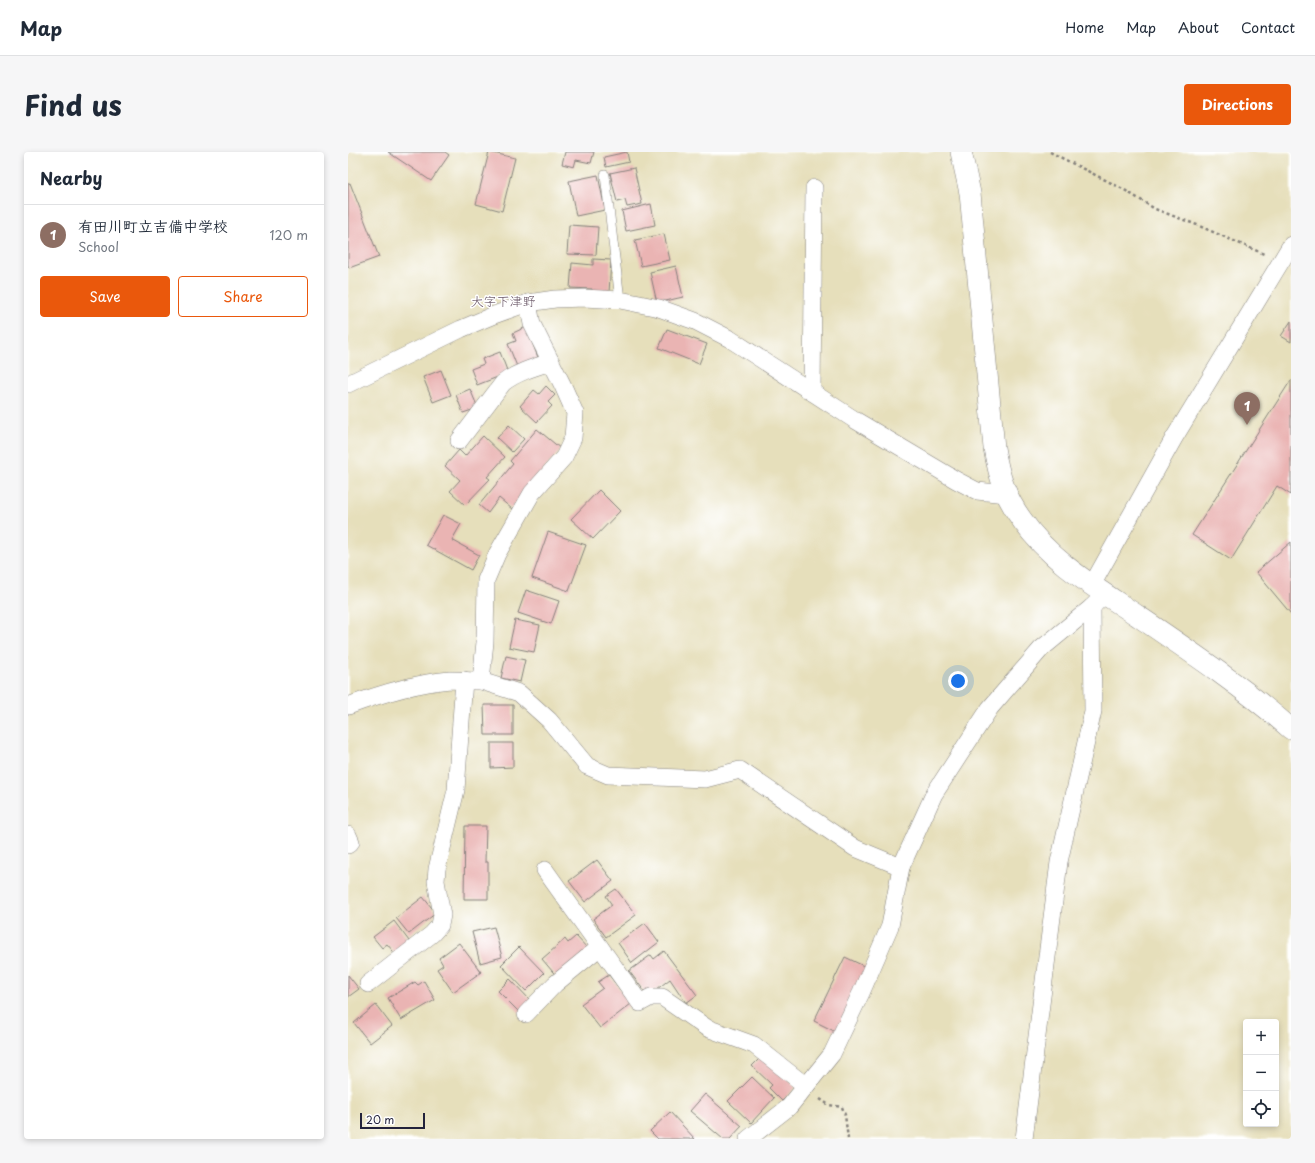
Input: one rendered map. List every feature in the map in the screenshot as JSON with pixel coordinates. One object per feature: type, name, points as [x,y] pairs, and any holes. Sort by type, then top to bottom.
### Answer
[{"type":"street","points":[[961,152],[970,193],[994,448],[999,472],[1006,494],[1022,521],[1044,547],[1097,596],[1242,688],[1291,729]]},
{"type":"street","points":[[812,392],[814,188]]},
{"type":"street","points":[[748,1139],[789,1107],[832,1054],[861,993],[890,926],[901,867],[934,794],[990,708],[1041,650],[1097,596],[1174,438],[1291,245]]},
{"type":"street","points":[[348,384],[461,329],[528,303],[576,298],[620,300],[659,308],[695,321],[730,339],[855,420],[963,484],[977,491],[1006,494]]},
{"type":"street","points":[[368,984],[432,934],[440,925],[442,915],[436,881],[437,869],[456,790],[472,681],[485,642],[486,580],[497,554],[532,493],[564,457],[573,438],[575,412],[532,324],[528,303]]},
{"type":"street","points":[[459,440],[503,383],[518,373],[551,362]]},
{"type":"street","points":[[1024,1139],[1059,862],[1093,711],[1097,596]]},
{"type":"street","points":[[348,706],[381,694],[450,680],[472,681],[519,693],[549,720],[587,766],[608,776],[706,779],[740,770],[855,848],[901,867]]},
{"type":"street","points":[[348,835],[351,842],[348,844]]},
{"type":"street","points":[[545,870],[640,1003],[651,998],[662,997],[707,1028],[754,1046],[806,1086]]},
{"type":"street","points":[[526,1014],[554,984],[600,946]]},
{"type":"lane","points":[[605,175],[620,300]]},
{"type":"path","points":[[1050,152],[1123,189],[1155,209],[1197,225],[1280,262]]},
{"type":"path","points":[[806,1086],[829,1105],[842,1107],[845,1115],[848,1139]]},
{"type":"building","points":[[388,152],[445,152],[449,155],[431,181]]},
{"type":"building","points":[[489,152],[515,158],[502,211],[476,204]]},
{"type":"building","points":[[565,152],[594,152],[591,163],[576,160],[574,167],[562,164]]},
{"type":"building","points":[[627,152],[629,162],[606,167],[604,157]]},
{"type":"building","points":[[634,168],[642,204],[627,207],[625,200],[617,202],[610,173]]},
{"type":"building","points":[[598,175],[605,210],[576,216],[569,181]]},
{"type":"building","points":[[350,183],[379,257],[349,268],[348,184]]},
{"type":"building","points":[[651,204],[655,225],[626,231],[622,211]]},
{"type":"building","points":[[569,225],[598,227],[596,255],[567,254]]},
{"type":"building","points":[[664,234],[670,260],[641,266],[635,240]]},
{"type":"building","points":[[593,259],[611,260],[609,293],[592,293],[592,289],[570,288],[572,263],[593,265]]},
{"type":"building","points":[[676,266],[683,297],[657,303],[650,272]]},
{"type":"building","points":[[1291,321],[1291,342],[1281,336]]},
{"type":"building","points":[[526,327],[539,360],[518,369],[508,344],[516,341],[513,333]]},
{"type":"building","points":[[667,329],[707,344],[699,364],[659,348]]},
{"type":"building","points":[[500,352],[508,373],[477,385],[471,369],[484,364],[482,359]]},
{"type":"building","points":[[441,370],[451,395],[433,402],[423,377]]},
{"type":"building","points":[[1291,380],[1291,495],[1277,486],[1231,560],[1192,535]]},
{"type":"building","points":[[546,386],[555,395],[548,402],[552,406],[537,422],[520,406],[534,390],[539,394]]},
{"type":"building","points":[[470,389],[478,408],[463,413],[456,395]]},
{"type":"building","points":[[509,425],[524,439],[512,452],[497,438]]},
{"type":"building","points":[[537,429],[561,449],[512,509],[499,498],[488,513],[479,505],[513,464],[510,461]]},
{"type":"building","points":[[483,436],[505,457],[487,477],[490,479],[465,505],[450,491],[460,480],[445,466],[459,450],[465,456]]},
{"type":"building","points":[[599,490],[620,511],[593,539],[571,519]]},
{"type":"building","points":[[443,515],[461,524],[452,540],[479,555],[471,570],[426,545]]},
{"type":"building","points":[[548,532],[586,545],[569,591],[532,578]]},
{"type":"building","points":[[1291,542],[1291,614],[1256,572]]},
{"type":"building","points":[[526,590],[559,601],[551,624],[518,613]]},
{"type":"building","points":[[515,620],[540,625],[534,652],[509,647]]},
{"type":"building","points":[[506,656],[525,660],[520,682],[501,678]]},
{"type":"building","points":[[484,705],[513,705],[513,735],[485,735]]},
{"type":"building","points":[[491,743],[513,743],[513,767],[491,768]]},
{"type":"building","points":[[465,826],[486,826],[485,862],[488,862],[488,899],[464,899]]},
{"type":"building","points":[[597,860],[613,881],[585,902],[569,881]]},
{"type":"building","points":[[616,889],[636,915],[606,937],[593,919],[612,905],[606,896]]},
{"type":"building","points":[[423,897],[436,913],[409,934],[396,918]]},
{"type":"building","points":[[394,921],[412,945],[398,957],[387,944],[382,948],[373,937]]},
{"type":"building","points":[[645,923],[659,942],[632,963],[618,943]]},
{"type":"building","points":[[494,927],[502,957],[480,963],[472,932]]},
{"type":"building","points":[[576,936],[589,950],[558,978],[542,959],[565,939],[568,943]]},
{"type":"building","points":[[459,943],[481,972],[453,992],[437,969],[443,965],[439,958]]},
{"type":"building","points":[[519,947],[544,973],[526,991],[501,965]]},
{"type":"building","points":[[664,951],[697,995],[686,1003],[670,979],[648,996],[629,971],[651,955],[654,959]]},
{"type":"building","points":[[845,957],[870,969],[838,1033],[814,1021]]},
{"type":"building","points":[[348,975],[359,989],[348,997]]},
{"type":"building","points":[[609,975],[631,1004],[600,1028],[581,1004],[603,988],[598,982]]},
{"type":"building","points":[[510,979],[532,1002],[520,1013],[498,991]]},
{"type":"building","points":[[424,981],[435,1000],[401,1020],[388,998],[415,982],[418,985]]},
{"type":"building","points":[[376,1005],[392,1026],[370,1043],[354,1023]]},
{"type":"building","points":[[763,1055],[796,1087],[782,1101],[769,1088],[772,1085],[752,1066]]},
{"type":"building","points":[[752,1077],[774,1098],[751,1123],[728,1101]]},
{"type":"building","points":[[705,1094],[742,1126],[730,1139],[723,1139],[690,1111]]},
{"type":"building","points":[[670,1112],[695,1139],[658,1139],[650,1131]]},
{"type":"place","name":"有田川町立吉備中学校","points":[[1247,425]]},
{"type":"district","name":"大字下津野","points":[[503,300]]}]
